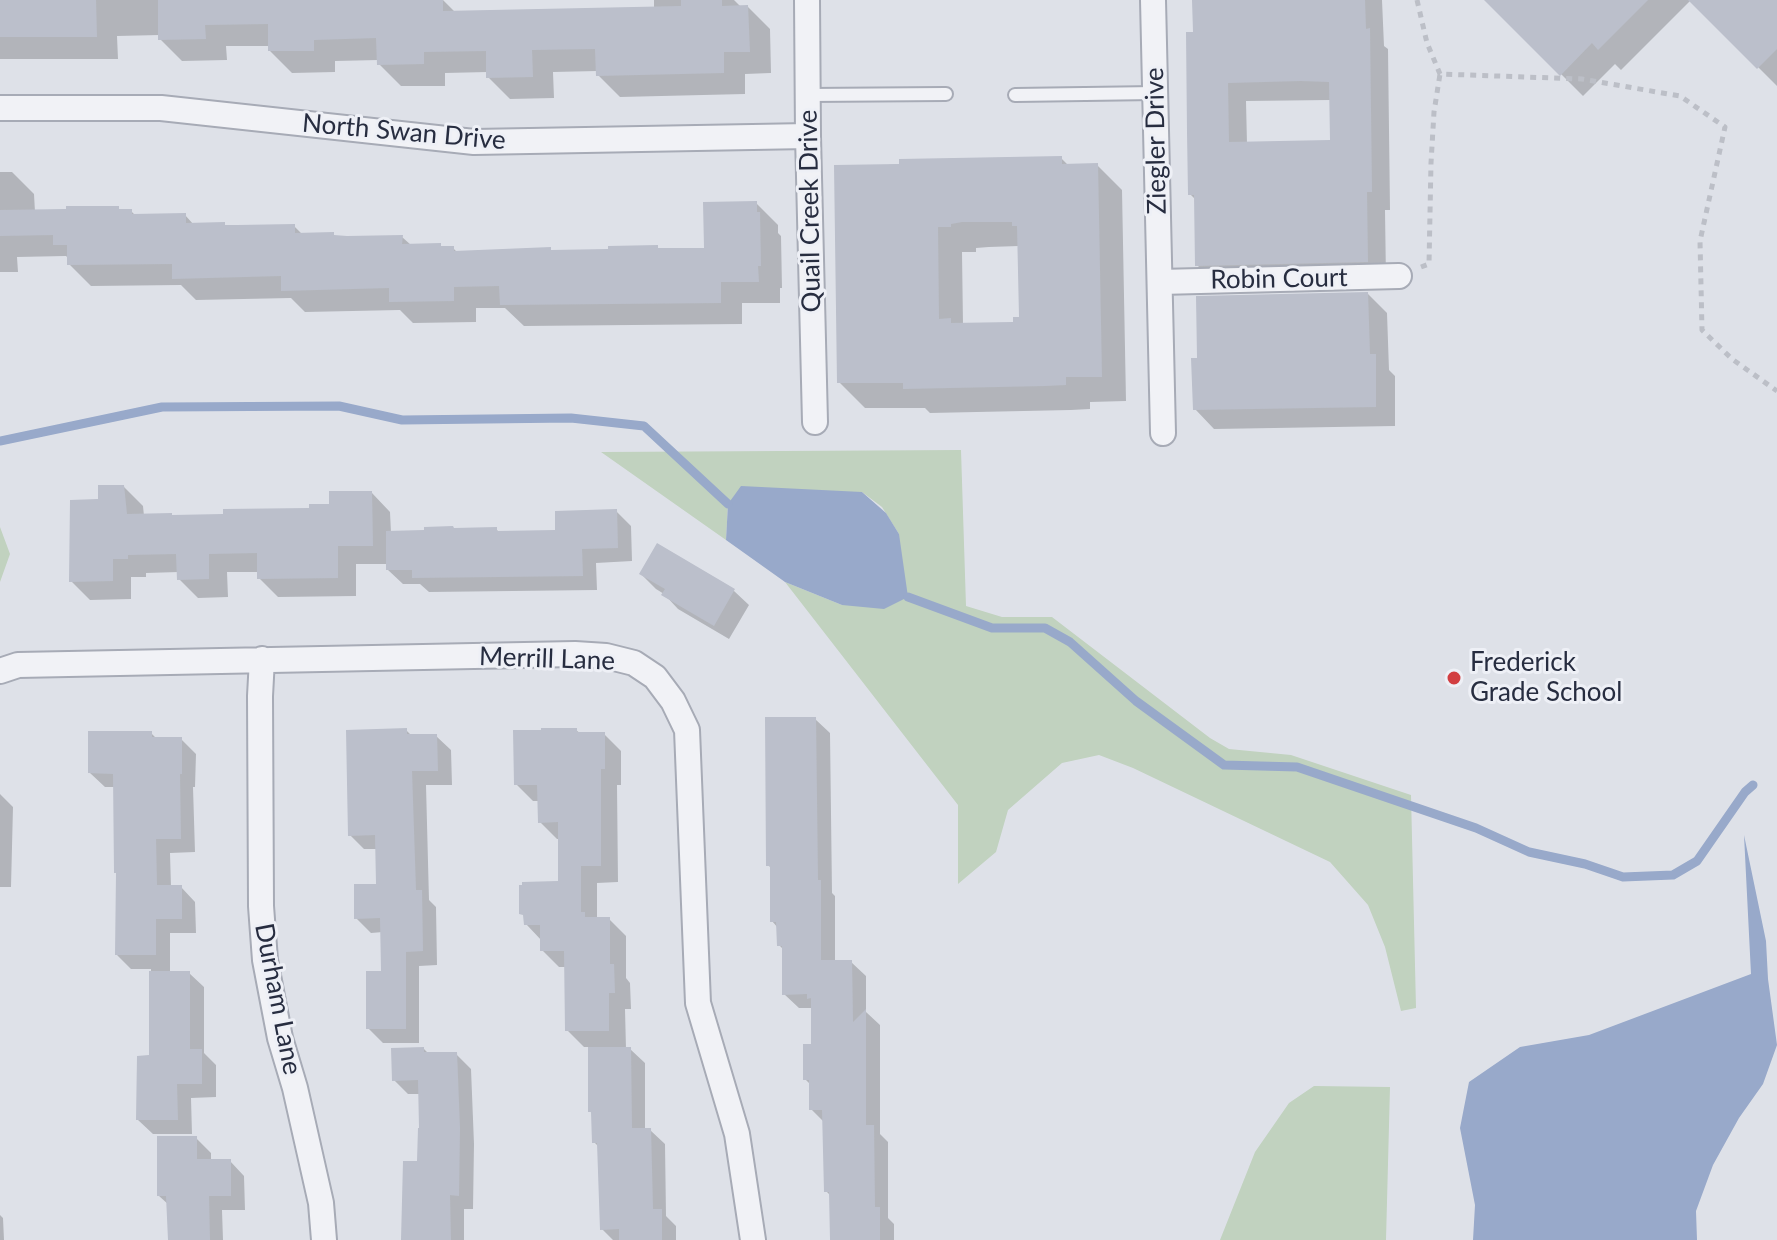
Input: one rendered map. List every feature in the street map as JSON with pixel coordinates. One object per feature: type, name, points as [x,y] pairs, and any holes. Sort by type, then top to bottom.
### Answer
[{"type":"street","name":"Quail Creek Drive","points":[[807,0],[815,422]]},
{"type":"street","name":"Ziegler Drive","points":[[1153,0],[1163,433]]},
{"type":"street","name":"North Swan Drive","points":[[0,108],[161,108],[474,142],[808,136]]},
{"type":"street","name":"Robin Court","points":[[1160,282],[1399,276]]},
{"type":"street","name":"Merrill Lane","points":[[0,671],[18,665],[575,654],[606,656],[634,663],[655,677],[673,701],[687,730],[698,1003],[737,1134],[753,1240]]},
{"type":"street","name":"Durham Lane","points":[[262,659],[261,891],[265,960],[280,1038],[295,1088],[321,1203],[324,1240]]},
{"type":"lane","points":[[1015,95],[1155,93]]},
{"type":"lane","points":[[808,95],[946,94]]},
{"type":"path","points":[[1399,276],[1429,264],[1432,138],[1440,74],[1427,43],[1417,0]]},
{"type":"path","points":[[1440,74],[1582,79],[1680,96],[1725,127],[1700,241],[1702,330],[1732,359],[1777,391]]},
{"type":"green space","points":[[961,450],[966,606],[1002,617],[1052,617],[1210,738],[1229,749],[1291,755],[1411,795],[1416,1008],[1401,1011],[1385,947],[1368,905],[1330,862],[1133,768],[1099,755],[1062,763],[1008,810],[996,852],[958,884],[958,805],[785,582],[842,605],[899,534],[882,507],[862,492],[728,504],[726,540],[601,452]]},
{"type":"green space","points":[[0,527],[10,554],[0,582]]},
{"type":"green space","points":[[1314,1086],[1390,1087],[1386,1240],[1220,1240],[1255,1152],[1289,1103]]},
{"type":"water","points":[[741,486],[862,492],[886,513],[899,534],[908,597],[884,609],[842,605],[785,582],[726,540],[728,504]]},
{"type":"water","points":[[1744,835],[1766,941],[1777,1045],[1763,1084],[1739,1118],[1713,1165],[1696,1211],[1697,1240],[1473,1240],[1475,1205],[1460,1128],[1469,1082],[1520,1047],[1589,1035],[1751,974]]},
{"type":"building","points":[[0,0],[96,0],[97,37],[0,37]]},
{"type":"building","points":[[158,0],[443,0],[443,11],[681,6],[681,0],[722,0],[722,6],[748,5],[750,52],[724,52],[724,73],[596,76],[595,49],[532,50],[533,77],[486,78],[486,51],[424,52],[424,64],[377,65],[376,38],[314,40],[314,51],[268,51],[268,24],[205,25],[206,39],[158,40]]},
{"type":"building","points":[[1192,0],[1365,0],[1366,29],[1370,28],[1372,192],[1367,192],[1368,262],[1195,266],[1194,195],[1188,195],[1186,32],[1193,32]],"holes":[[[1329,82],[1330,140],[1229,142],[1228,83]]]},
{"type":"building","points":[[1484,0],[1648,0],[1598,50],[1592,43],[1560,76]]},
{"type":"building","points":[[1688,0],[1777,0],[1777,49],[1757,69]]},
{"type":"building","points":[[1062,156],[1062,164],[1098,163],[1102,377],[1066,377],[1066,385],[1045,386],[903,389],[903,383],[837,383],[834,165],[899,164],[899,159]],"holes":[[[962,222],[1012,222],[1012,226],[1017,226],[1019,317],[1013,317],[1013,322],[951,323],[951,318],[939,319],[938,227],[951,227],[951,224]]]},
{"type":"building","points":[[757,201],[757,212],[760,212],[759,282],[721,282],[721,303],[500,305],[499,286],[454,287],[454,301],[389,302],[389,288],[281,291],[281,276],[172,279],[172,264],[67,265],[67,245],[53,245],[53,235],[0,236],[0,210],[119,206],[119,209],[132,209],[132,214],[186,213],[186,223],[295,224],[295,233],[403,235],[402,244],[441,243],[441,246],[454,246],[454,251],[551,247],[551,250],[608,249],[608,246],[658,245],[658,248],[704,248],[703,202]]},
{"type":"building","points":[[1368,292],[1370,354],[1376,354],[1376,407],[1193,410],[1191,358],[1197,358],[1196,296]]},
{"type":"building","points":[[98,485],[124,485],[127,514],[172,515],[223,514],[223,509],[309,508],[309,504],[329,504],[329,491],[372,491],[373,546],[338,546],[338,578],[257,579],[257,553],[209,554],[209,579],[177,580],[176,554],[128,555],[128,559],[113,559],[113,581],[69,582],[70,500],[98,499]]},
{"type":"building","points":[[617,509],[618,548],[582,549],[583,576],[412,578],[412,570],[386,570],[386,531],[453,526],[497,527],[497,531],[555,530],[555,511]]},
{"type":"building","points":[[657,543],[735,589],[714,626],[661,595],[665,589],[639,574]]},
{"type":"building","points":[[765,717],[816,717],[821,960],[852,960],[853,1022],[866,1009],[866,1125],[874,1125],[875,1207],[880,1207],[880,1240],[830,1240],[829,1192],[824,1192],[822,1110],[809,1110],[809,1080],[803,1080],[803,1044],[811,1044],[811,998],[807,999],[807,994],[782,995],[782,946],[777,946],[776,922],[770,922],[770,866],[766,866]]},
{"type":"building","points":[[407,728],[407,734],[437,734],[438,771],[412,771],[416,890],[422,890],[423,951],[406,952],[406,1029],[366,1029],[366,971],[381,971],[380,918],[354,919],[354,884],[376,884],[375,835],[348,836],[346,730]]},
{"type":"building","points":[[541,728],[605,732],[605,769],[601,769],[601,866],[581,866],[581,912],[585,912],[585,917],[610,917],[610,964],[614,964],[615,993],[609,993],[609,1031],[565,1031],[564,951],[540,951],[540,925],[524,925],[523,915],[519,914],[519,885],[522,882],[558,881],[558,822],[538,823],[537,785],[514,785],[513,730]]},
{"type":"building","points":[[88,731],[152,731],[152,737],[182,737],[181,839],[156,839],[157,885],[182,885],[182,919],[156,919],[156,955],[115,955],[113,774],[88,773]]},
{"type":"building","points":[[149,971],[190,971],[190,1049],[202,1049],[202,1084],[177,1084],[178,1120],[136,1120],[137,1056],[149,1055]]},
{"type":"building","points":[[424,1047],[424,1052],[457,1052],[459,1196],[450,1195],[451,1240],[401,1240],[403,1161],[417,1161],[418,1080],[392,1081],[391,1048]]},
{"type":"building","points":[[588,1047],[631,1047],[632,1128],[651,1128],[653,1209],[662,1209],[662,1240],[619,1240],[619,1229],[600,1230],[597,1143],[592,1143],[591,1112],[588,1112]]},
{"type":"building","points":[[157,1136],[197,1136],[197,1159],[231,1159],[231,1196],[209,1196],[210,1240],[168,1240],[166,1196],[157,1196]]},
{"type":"waterway","points":[[0,441],[162,407],[339,406],[402,420],[571,418],[644,426],[728,504]]},
{"type":"waterway","points":[[908,597],[992,628],[1045,628],[1070,642],[1136,701],[1224,765],[1297,767],[1476,828],[1529,852],[1585,864],[1623,877],[1673,875],[1697,861],[1753,785]]},
{"type":"place","name":"Frederick Grade School","points":[[1454,678]]}]
